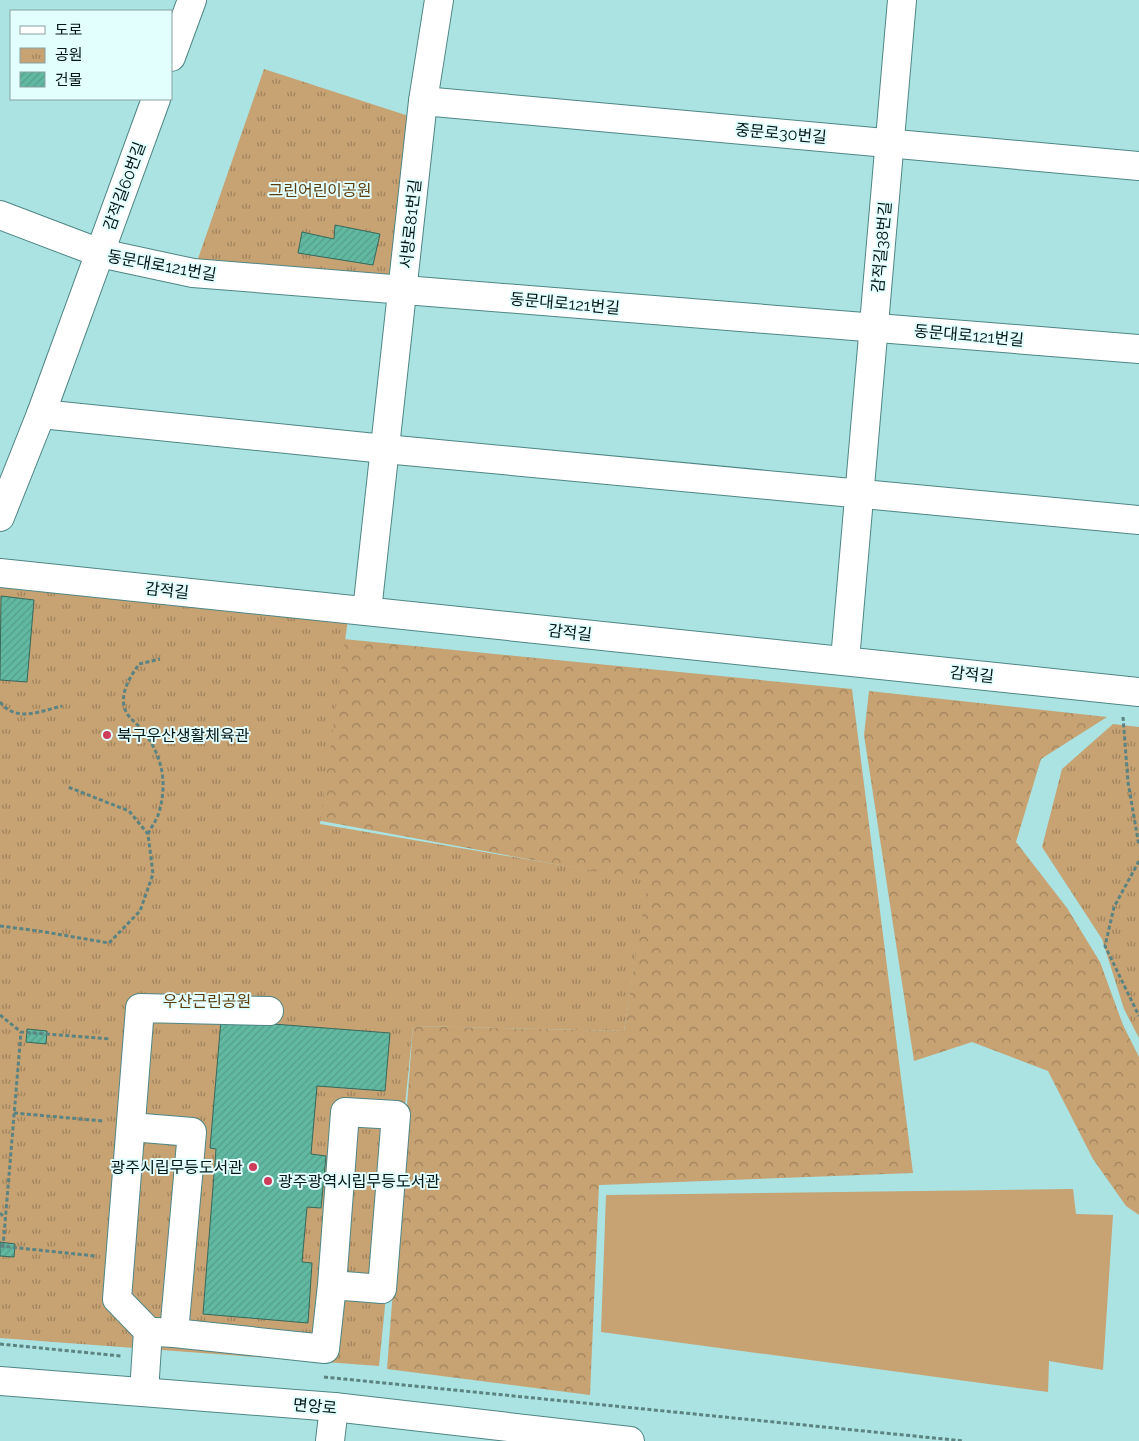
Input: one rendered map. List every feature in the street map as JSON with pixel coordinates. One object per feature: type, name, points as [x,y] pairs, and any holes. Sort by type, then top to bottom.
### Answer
[{"type":"street","points":[[172,54],[192,0]]},
{"type":"street","name":"서방로81번길","points":[[367,611],[423,101],[439,0]]},
{"type":"street","name":"감적길38번길","points":[[845,660],[902,0]]},
{"type":"street","name":"감적길60번길","points":[[0,518],[41,414],[156,100]]},
{"type":"street","name":"중문로30번길","points":[[423,101],[1139,166]]},
{"type":"street","name":"동문대로121번길","points":[[0,215],[100,253],[193,273],[1139,349]]},
{"type":"street","points":[[41,414],[385,449],[1139,520]]},
{"type":"street","name":"감적길","points":[[0,573],[1139,692]]},
{"type":"street","points":[[268,1011],[140,1008],[117,1299],[161,1332],[325,1349],[332,1285],[345,1112],[396,1115],[382,1288],[332,1285]]},
{"type":"street","points":[[131,1127],[192,1132],[161,1332],[146,1359],[144,1392]]},
{"type":"street","name":"면앙로","points":[[0,1381],[334,1407],[630,1441]]},
{"type":"street","points":[[330,1441],[334,1407]]},
{"type":"path","points":[[148,834],[160,811],[164,785],[158,755],[144,732],[130,719],[124,705],[126,683],[139,664],[160,659]]},
{"type":"path","points":[[0,702],[5,708],[22,716],[62,706]]},
{"type":"path","points":[[1123,715],[1128,782],[1139,846]]},
{"type":"path","points":[[0,926],[108,943],[140,911],[153,874],[148,834],[129,811],[68,787]]},
{"type":"path","points":[[1139,861],[1114,907],[1104,946],[1139,1016]]},
{"type":"path","points":[[0,1015],[21,1032],[110,1039]]},
{"type":"path","points":[[21,1032],[2,1246],[120,1258]]},
{"type":"path","points":[[14,1113],[103,1121]]},
{"type":"path","points":[[0,1213],[5,1218]]},
{"type":"path","points":[[0,1344],[146,1359]]},
{"type":"path","points":[[324,1377],[964,1441]]},
{"type":"green space","name":"그린어린이공원","points":[[264,69],[421,120],[402,290],[193,273]]},
{"type":"green space","name":"우산근린공원","points":[[0,575],[348,619],[320,824],[648,880],[624,1031],[413,1026],[379,1366],[0,1338]]},
{"type":"green space","points":[[333,638],[852,689],[913,1173],[599,1185],[590,1395],[387,1369],[413,1026],[624,1031],[647,881],[316,820]]},
{"type":"green space","points":[[869,691],[1107,717],[1041,759],[1016,842],[1067,908],[1100,962],[1123,1025],[1139,1057],[1139,1215],[1126,1206],[1093,1159],[1048,1071],[972,1042],[914,1061],[864,735]]},
{"type":"green space","points":[[1113,724],[1139,727],[1139,1038],[1124,1009],[1102,939],[1042,847],[1062,769]]},
{"type":"green space","points":[[1073,1189],[1076,1214],[1113,1215],[1103,1370],[1049,1361],[1048,1392],[601,1332],[606,1195]]},
{"type":"building","points":[[335,225],[380,234],[373,265],[298,253],[302,232],[334,239]]},
{"type":"building","points":[[1,596],[34,600],[27,682],[0,680]]},
{"type":"building","name":"광주광역시립무등도서관","points":[[221,1020],[390,1033],[385,1091],[317,1086],[311,1154],[326,1156],[321,1208],[307,1207],[302,1262],[312,1263],[308,1323],[203,1314],[216,1149],[210,1148]]},
{"type":"building","points":[[27,1029],[47,1031],[46,1044],[26,1042]]},
{"type":"building","points":[[0,1242],[15,1244],[14,1257],[0,1256]]},
{"type":"place","name":"북구우산생활체육관","points":[[107,735]]},
{"type":"place","name":"광주시립무등도서관","points":[[253,1167]]},
{"type":"place","name":"광주광역시립무등도서관","points":[[268,1181]]}]
